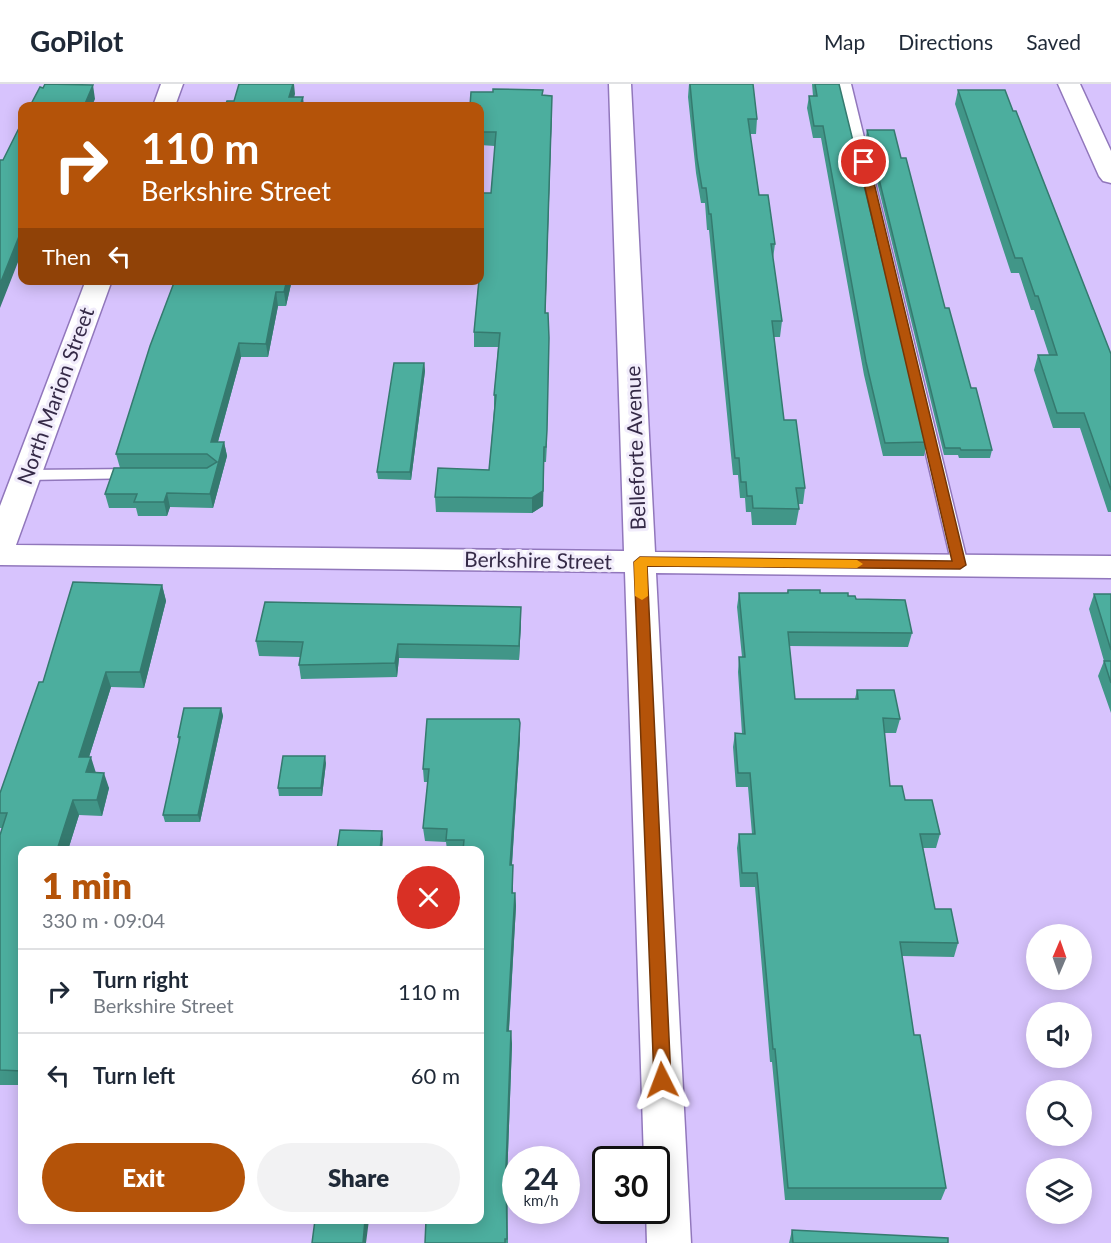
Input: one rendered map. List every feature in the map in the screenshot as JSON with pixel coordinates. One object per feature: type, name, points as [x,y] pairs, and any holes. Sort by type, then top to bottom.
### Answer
[{"type":"street","points":[[165,102],[172,84]]},
{"type":"street","name":"Belleforte Avenue","points":[[620,84],[669,1243]]},
{"type":"street","points":[[1069,84],[1111,176]]},
{"type":"street","name":"North Marion Street","points":[[0,546],[97,285]]},
{"type":"street","name":"Berkshire Street","points":[[0,555],[1111,567]]},
{"type":"lane","points":[[845,84],[960,565]]},
{"type":"lane","points":[[27,475],[154,474]]},
{"type":"building","points":[[45,84],[93,85],[86,102],[32,102],[40,87],[43,88]]},
{"type":"building","points":[[239,84],[293,84],[289,97],[303,97],[301,102],[227,102],[234,101]]},
{"type":"building","points":[[690,84],[753,84],[757,119],[748,119],[759,195],[768,195],[775,244],[771,244],[782,321],[772,321],[784,420],[796,420],[805,488],[796,488],[799,509],[753,508],[752,496],[747,496],[746,482],[741,482],[739,458],[735,458],[711,214],[709,214],[706,188],[702,188],[697,158]]},
{"type":"building","points":[[815,84],[839,84],[927,442],[885,443],[866,362],[823,126],[814,126],[809,96],[817,96]]},
{"type":"building","points":[[493,89],[543,90],[542,95],[552,96],[545,313],[548,313],[549,338],[547,430],[546,447],[544,447],[543,491],[532,498],[435,497],[438,468],[489,470],[500,333],[474,332],[479,285],[484,285],[484,193],[491,193],[496,132],[484,132],[484,102],[470,102],[471,92],[493,92]]},
{"type":"building","points":[[958,90],[1005,90],[1013,111],[1016,111],[1111,354],[1111,490],[1084,413],[1057,413],[1038,355],[1057,355],[1038,296],[1035,296],[1022,258],[1015,258]]},
{"type":"building","points":[[18,130],[18,239],[0,284],[0,160],[3,160]]},
{"type":"building","points":[[867,130],[894,130],[901,158],[906,158],[945,308],[949,308],[971,388],[976,388],[992,450],[945,448]]},
{"type":"building","points":[[173,285],[286,285],[284,292],[276,292],[266,344],[239,343],[211,442],[224,442],[210,494],[167,493],[164,502],[134,502],[137,494],[105,494],[114,468],[207,468],[217,462],[207,454],[116,454],[150,346]]},
{"type":"building","points":[[394,363],[424,363],[410,472],[377,472]]},
{"type":"building","points":[[73,582],[162,585],[140,672],[106,672],[79,757],[91,757],[86,772],[104,773],[97,800],[73,800],[58,846],[18,846],[18,1071],[0,1070],[0,835],[7,813],[0,813],[0,793],[39,682],[43,682]]},
{"type":"building","points":[[788,590],[848,593],[848,596],[855,596],[856,599],[905,600],[912,633],[788,632],[795,699],[858,699],[857,690],[894,690],[900,719],[883,718],[890,786],[902,786],[905,800],[932,800],[940,834],[920,834],[935,909],[951,909],[958,943],[900,942],[914,1035],[920,1035],[946,1188],[788,1188],[757,873],[742,873],[739,834],[755,834],[750,773],[738,773],[735,733],[745,734],[739,657],[745,657],[739,593],[788,593]]},
{"type":"building","points":[[1094,594],[1111,594],[1111,650]]},
{"type":"building","points":[[265,602],[521,607],[519,646],[398,644],[395,663],[299,665],[303,642],[256,641]]},
{"type":"building","points":[[1104,661],[1111,661],[1111,683]]},
{"type":"building","points":[[184,708],[221,708],[198,815],[163,815],[180,737],[178,737]]},
{"type":"building","points":[[427,719],[519,719],[510,865],[513,865],[512,893],[515,893],[507,1031],[511,1031],[507,1146],[502,1146],[502,1224],[507,1224],[505,1243],[425,1243],[426,1224],[484,1224],[484,846],[463,846],[464,840],[446,840],[447,829],[423,828],[429,769],[423,769]]},
{"type":"building","points":[[283,756],[325,756],[321,788],[278,788]]},
{"type":"building","points":[[340,830],[382,831],[380,846],[338,846]]},
{"type":"building","points":[[314,1224],[365,1224],[363,1243],[312,1243]]},
{"type":"building","points":[[792,1230],[948,1238],[948,1243],[793,1243]]},
{"type":"slow traffic","points":[[642,596],[640,562],[857,564]]},
{"type":"route","points":[[662,1080],[640,562],[960,565],[864,162]]}]
